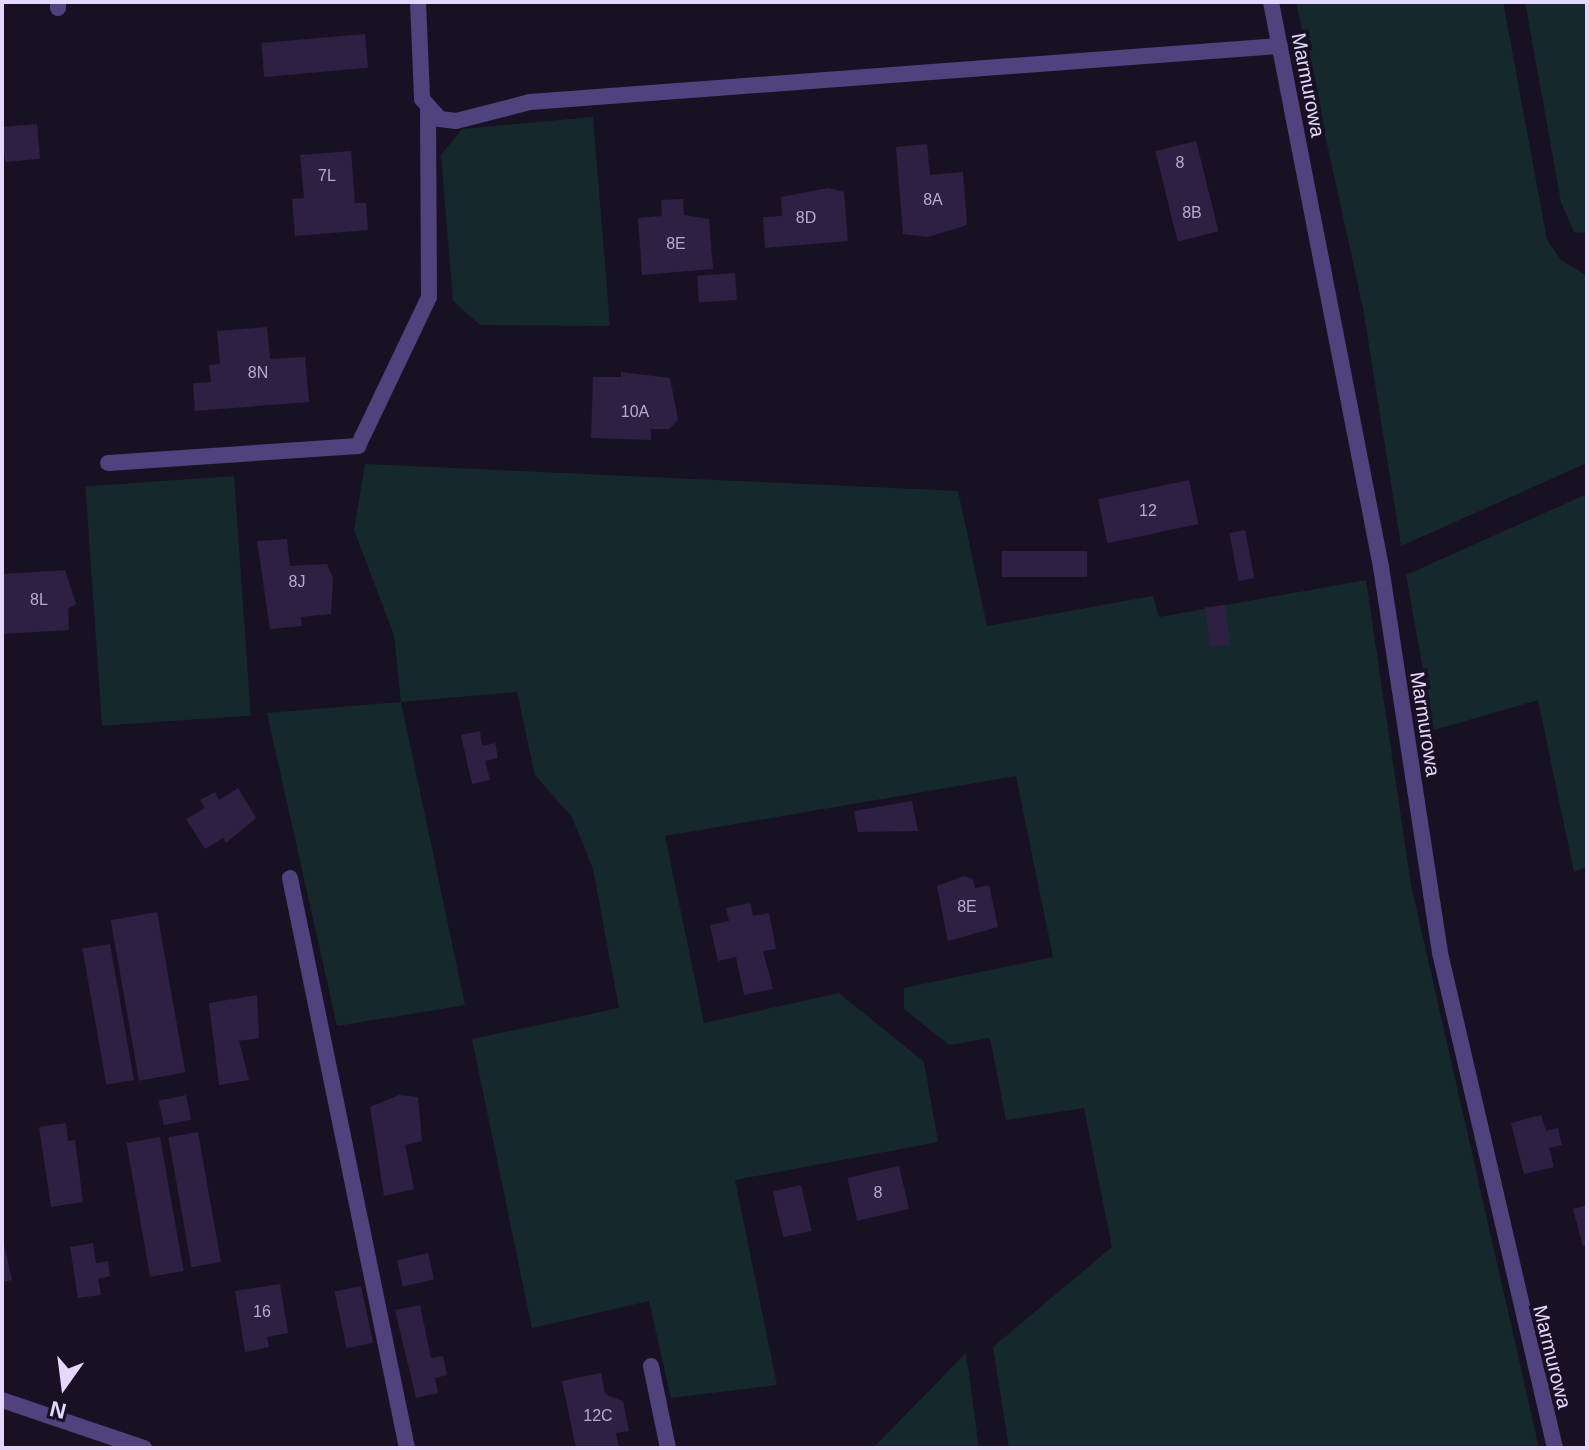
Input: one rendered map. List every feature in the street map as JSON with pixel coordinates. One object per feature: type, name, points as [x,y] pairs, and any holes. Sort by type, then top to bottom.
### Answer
[{"type":"street","points":[[108,463],[358,446],[429,297],[428,110],[422,99],[418,2]]},
{"type":"street","name":"Marmurowa","points":[[1271,2],[1381,567],[1440,953],[1555,1448]]},
{"type":"street","points":[[428,110],[456,121],[530,102],[1280,46]]},
{"type":"street","points":[[290,878],[407,1448]]},
{"type":"street","points":[[651,1366],[668,1448]]},
{"type":"street","points":[[2,1400],[144,1448]]},
{"type":"green space","points":[[1296,2],[1503,2],[1547,240],[1561,260],[1587,276],[1587,463],[1401,546],[1363,308]]},
{"type":"green space","points":[[1525,2],[1587,2],[1587,233],[1574,232],[1561,202]]},
{"type":"green space","points":[[593,117],[610,326],[480,325],[453,301],[441,155],[462,129]]},
{"type":"green space","points":[[365,464],[958,491],[987,626],[1153,596],[1159,617],[1366,580],[1411,885],[1539,1448],[1009,1448],[993,1347],[1112,1247],[1084,1108],[1006,1120],[990,1038],[949,1045],[904,1009],[904,988],[1053,957],[1016,776],[665,836],[704,1023],[839,993],[924,1062],[938,1142],[735,1180],[777,1385],[671,1398],[649,1301],[532,1328],[472,1039],[619,1008],[593,869],[572,817],[535,775],[517,692],[401,702],[394,635],[354,530]]},
{"type":"green space","points":[[234,476],[251,715],[102,726],[85,486]]},
{"type":"green space","points":[[1587,494],[1587,866],[1574,872],[1538,700],[1434,730],[1406,575]]},
{"type":"green space","points":[[401,702],[465,1005],[337,1026],[267,713]]},
{"type":"green space","points":[[966,1353],[979,1448],[873,1448]]},
{"type":"building","points":[[365,34],[368,68],[264,77],[261,43]]},
{"type":"building","points":[[37,124],[40,159],[5,162],[2,127]]},
{"type":"building","points":[[1196,141],[1218,231],[1178,241],[1155,151]]},
{"type":"building","points":[[927,144],[930,175],[963,172],[967,225],[928,237],[903,234],[896,147]]},
{"type":"building","points":[[351,151],[355,203],[366,203],[368,230],[295,236],[292,199],[304,198],[300,155]]},
{"type":"building","points":[[828,188],[844,192],[848,241],[765,248],[763,217],[782,216],[781,197]]},
{"type":"building","points":[[683,199],[684,215],[709,219],[713,269],[642,275],[638,218],[662,216],[661,200]]},
{"type":"building","points":[[735,273],[737,300],[699,303],[697,276]]},
{"type":"building","points":[[267,327],[270,359],[305,357],[309,402],[195,411],[193,383],[211,382],[209,365],[220,364],[217,331]]},
{"type":"building","points":[[621,372],[670,378],[678,420],[669,429],[651,429],[651,440],[591,438],[593,377],[621,377]]},
{"type":"building","points":[[1189,480],[1198,524],[1107,543],[1098,499]]},
{"type":"building","points":[[1245,530],[1254,578],[1239,581],[1229,533]]},
{"type":"building","points":[[287,539],[290,566],[327,564],[333,578],[331,614],[301,617],[302,626],[270,629],[257,541]]},
{"type":"building","points":[[1002,551],[1087,551],[1087,577],[1002,577]]},
{"type":"building","points":[[65,570],[76,604],[68,609],[69,630],[2,634],[2,574]]},
{"type":"building","points":[[1225,605],[1230,645],[1210,647],[1205,607]]},
{"type":"building","points":[[480,731],[482,746],[495,743],[498,758],[485,761],[490,780],[472,784],[461,735]]},
{"type":"building","points":[[238,788],[256,818],[226,843],[223,838],[205,849],[186,819],[205,808],[200,800],[215,792],[219,800]]},
{"type":"building","points":[[912,801],[918,831],[858,832],[854,811]]},
{"type":"building","points":[[964,876],[973,879],[975,888],[989,885],[998,927],[948,941],[937,886]]},
{"type":"building","points":[[750,903],[753,916],[769,913],[776,949],[763,951],[773,989],[744,995],[736,957],[718,961],[710,925],[729,921],[726,908]]},
{"type":"building","points":[[157,912],[185,1073],[139,1081],[111,920]]},
{"type":"building","points":[[110,944],[134,1080],[106,1085],[82,949]]},
{"type":"building","points":[[257,995],[259,1038],[239,1041],[249,1080],[219,1085],[209,1003]]},
{"type":"building","points":[[186,1095],[191,1119],[164,1125],[159,1101]]},
{"type":"building","points":[[399,1095],[418,1097],[422,1141],[405,1145],[414,1189],[384,1196],[370,1107]]},
{"type":"building","points":[[1541,1115],[1546,1131],[1558,1128],[1562,1145],[1549,1148],[1554,1167],[1524,1174],[1511,1123]]},
{"type":"building","points":[[66,1123],[68,1141],[75,1140],[83,1202],[51,1207],[39,1127]]},
{"type":"building","points":[[198,1132],[221,1262],[191,1267],[168,1137]]},
{"type":"building","points":[[160,1137],[184,1271],[150,1277],[127,1143]]},
{"type":"building","points":[[899,1166],[909,1209],[857,1221],[847,1178]]},
{"type":"building","points":[[801,1185],[812,1231],[783,1237],[773,1192]]},
{"type":"building","points":[[1587,1205],[1587,1245],[1583,1246],[1573,1209]]},
{"type":"building","points":[[2,1236],[12,1280],[2,1282]]},
{"type":"building","points":[[93,1243],[96,1263],[108,1261],[110,1276],[98,1279],[101,1295],[78,1298],[70,1247]]},
{"type":"building","points":[[428,1253],[434,1279],[403,1287],[397,1260]]},
{"type":"building","points":[[280,1284],[288,1333],[267,1337],[269,1347],[245,1352],[235,1291]]},
{"type":"building","points":[[361,1286],[373,1343],[347,1348],[335,1292]]},
{"type":"building","points":[[420,1305],[431,1358],[443,1356],[447,1375],[435,1378],[438,1393],[416,1398],[395,1310]]},
{"type":"building","points":[[601,1373],[605,1394],[623,1401],[629,1431],[616,1433],[619,1448],[576,1448],[562,1381]]}]
